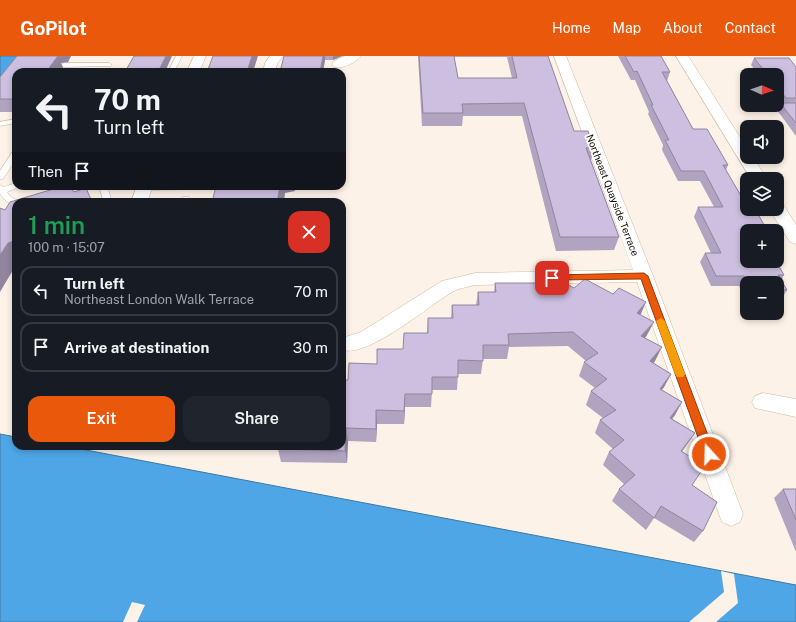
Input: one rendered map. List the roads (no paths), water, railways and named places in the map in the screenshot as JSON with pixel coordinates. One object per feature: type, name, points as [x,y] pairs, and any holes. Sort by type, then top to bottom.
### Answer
[{"type":"street","points":[[195,68],[200,56]]},
{"type":"street","points":[[270,68],[277,56]]},
{"type":"street","points":[[338,64],[355,56]]},
{"type":"street","name":"Northeast Quayside Terrace","points":[[560,56],[644,276],[731,514]]},
{"type":"street","points":[[682,56],[755,172]]},
{"type":"street","points":[[782,216],[796,238]]},
{"type":"street","points":[[346,345],[368,338],[449,286],[475,279],[644,276]]},
{"type":"street","points":[[763,402],[796,408]]},
{"type":"lane","points":[[173,68],[178,56]]},
{"type":"lane","points":[[64,66],[111,63],[108,68]]},
{"type":"lane","points":[[0,124],[12,122]]},
{"type":"lane","points":[[0,177],[12,159]]},
{"type":"lane","points":[[12,186],[1,190],[12,201]]},
{"type":"lane","points":[[143,192],[173,190]]},
{"type":"water","points":[[0,56],[22,56],[12,68],[0,84]]},
{"type":"water","points":[[0,434],[12,436],[12,450],[86,450],[796,585],[796,622],[0,622]]}]
